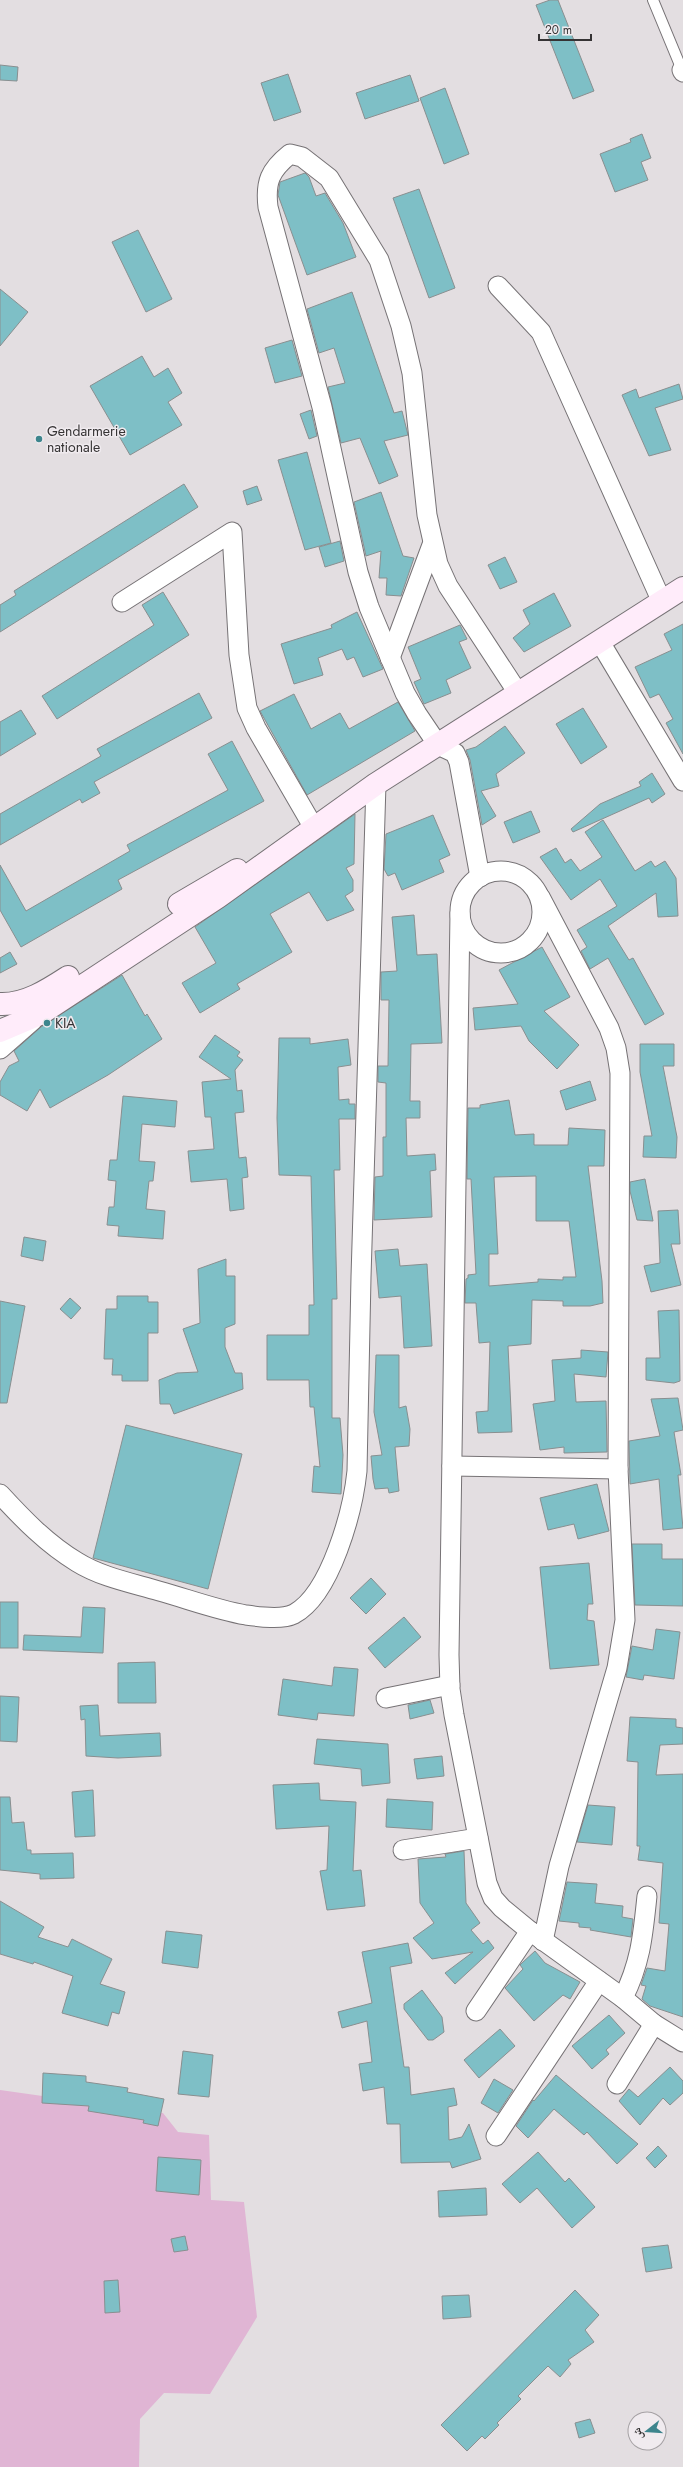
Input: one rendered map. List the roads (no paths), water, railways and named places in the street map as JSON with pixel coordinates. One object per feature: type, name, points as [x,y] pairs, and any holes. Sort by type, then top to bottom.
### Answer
[{"type":"main road","points":[[0,1038],[40,1014],[218,897],[376,784],[683,588]]},
{"type":"main road","points":[[0,1004],[23,1000],[44,993],[212,882],[308,832]]},
{"type":"main road","points":[[0,1031],[40,1014]]},
{"type":"street","points":[[480,876],[459,762],[455,753],[438,744],[409,700],[390,658],[358,572],[322,407],[268,207],[266,190],[269,177],[280,162],[290,154],[302,157],[329,178],[379,260],[389,287],[412,373],[432,545],[448,586],[518,693]]},
{"type":"street","points":[[498,286],[541,332],[662,602]]},
{"type":"street","points":[[122,602],[232,532],[239,655],[247,708],[308,832]]},
{"type":"street","points":[[390,658],[432,545]]},
{"type":"street","points":[[600,642],[683,781]]},
{"type":"street","points":[[0,1494],[54,1547],[78,1563],[108,1576],[206,1605],[247,1615],[277,1617],[293,1614],[307,1604],[324,1580],[346,1528],[354,1497],[357,1471],[376,784]]},
{"type":"street","points":[[476,2011],[536,1936],[559,1866],[617,1668],[625,1620],[625,1588],[618,1469],[620,1073],[616,1048],[609,1028],[540,897],[532,884],[521,876],[507,871],[494,872],[480,876],[470,886],[462,898],[460,913],[450,1685],[487,1883],[493,1898],[502,1908],[536,1936],[623,1998],[654,2024],[683,2042]]},
{"type":"street","points":[[460,913],[462,926],[470,938],[480,948],[494,953],[508,953],[522,949],[533,940],[540,927],[543,913],[540,897]]},
{"type":"street","points":[[0,1049],[40,1014]]},
{"type":"street","points":[[452,1466],[618,1469]]},
{"type":"street","points":[[386,1698],[450,1685]]},
{"type":"street","points":[[403,1850],[478,1838]]},
{"type":"street","points":[[623,1998],[635,1974],[640,1952],[647,1896]]},
{"type":"street","points":[[496,2136],[599,1981]]},
{"type":"street","points":[[617,2084],[654,2024]]},
{"type":"lane","points":[[653,0],[683,71]]},
{"type":"place","name":"Gendarmerie nationale","points":[[39,439]]},
{"type":"place","name":"KIA","points":[[47,1023]]}]
